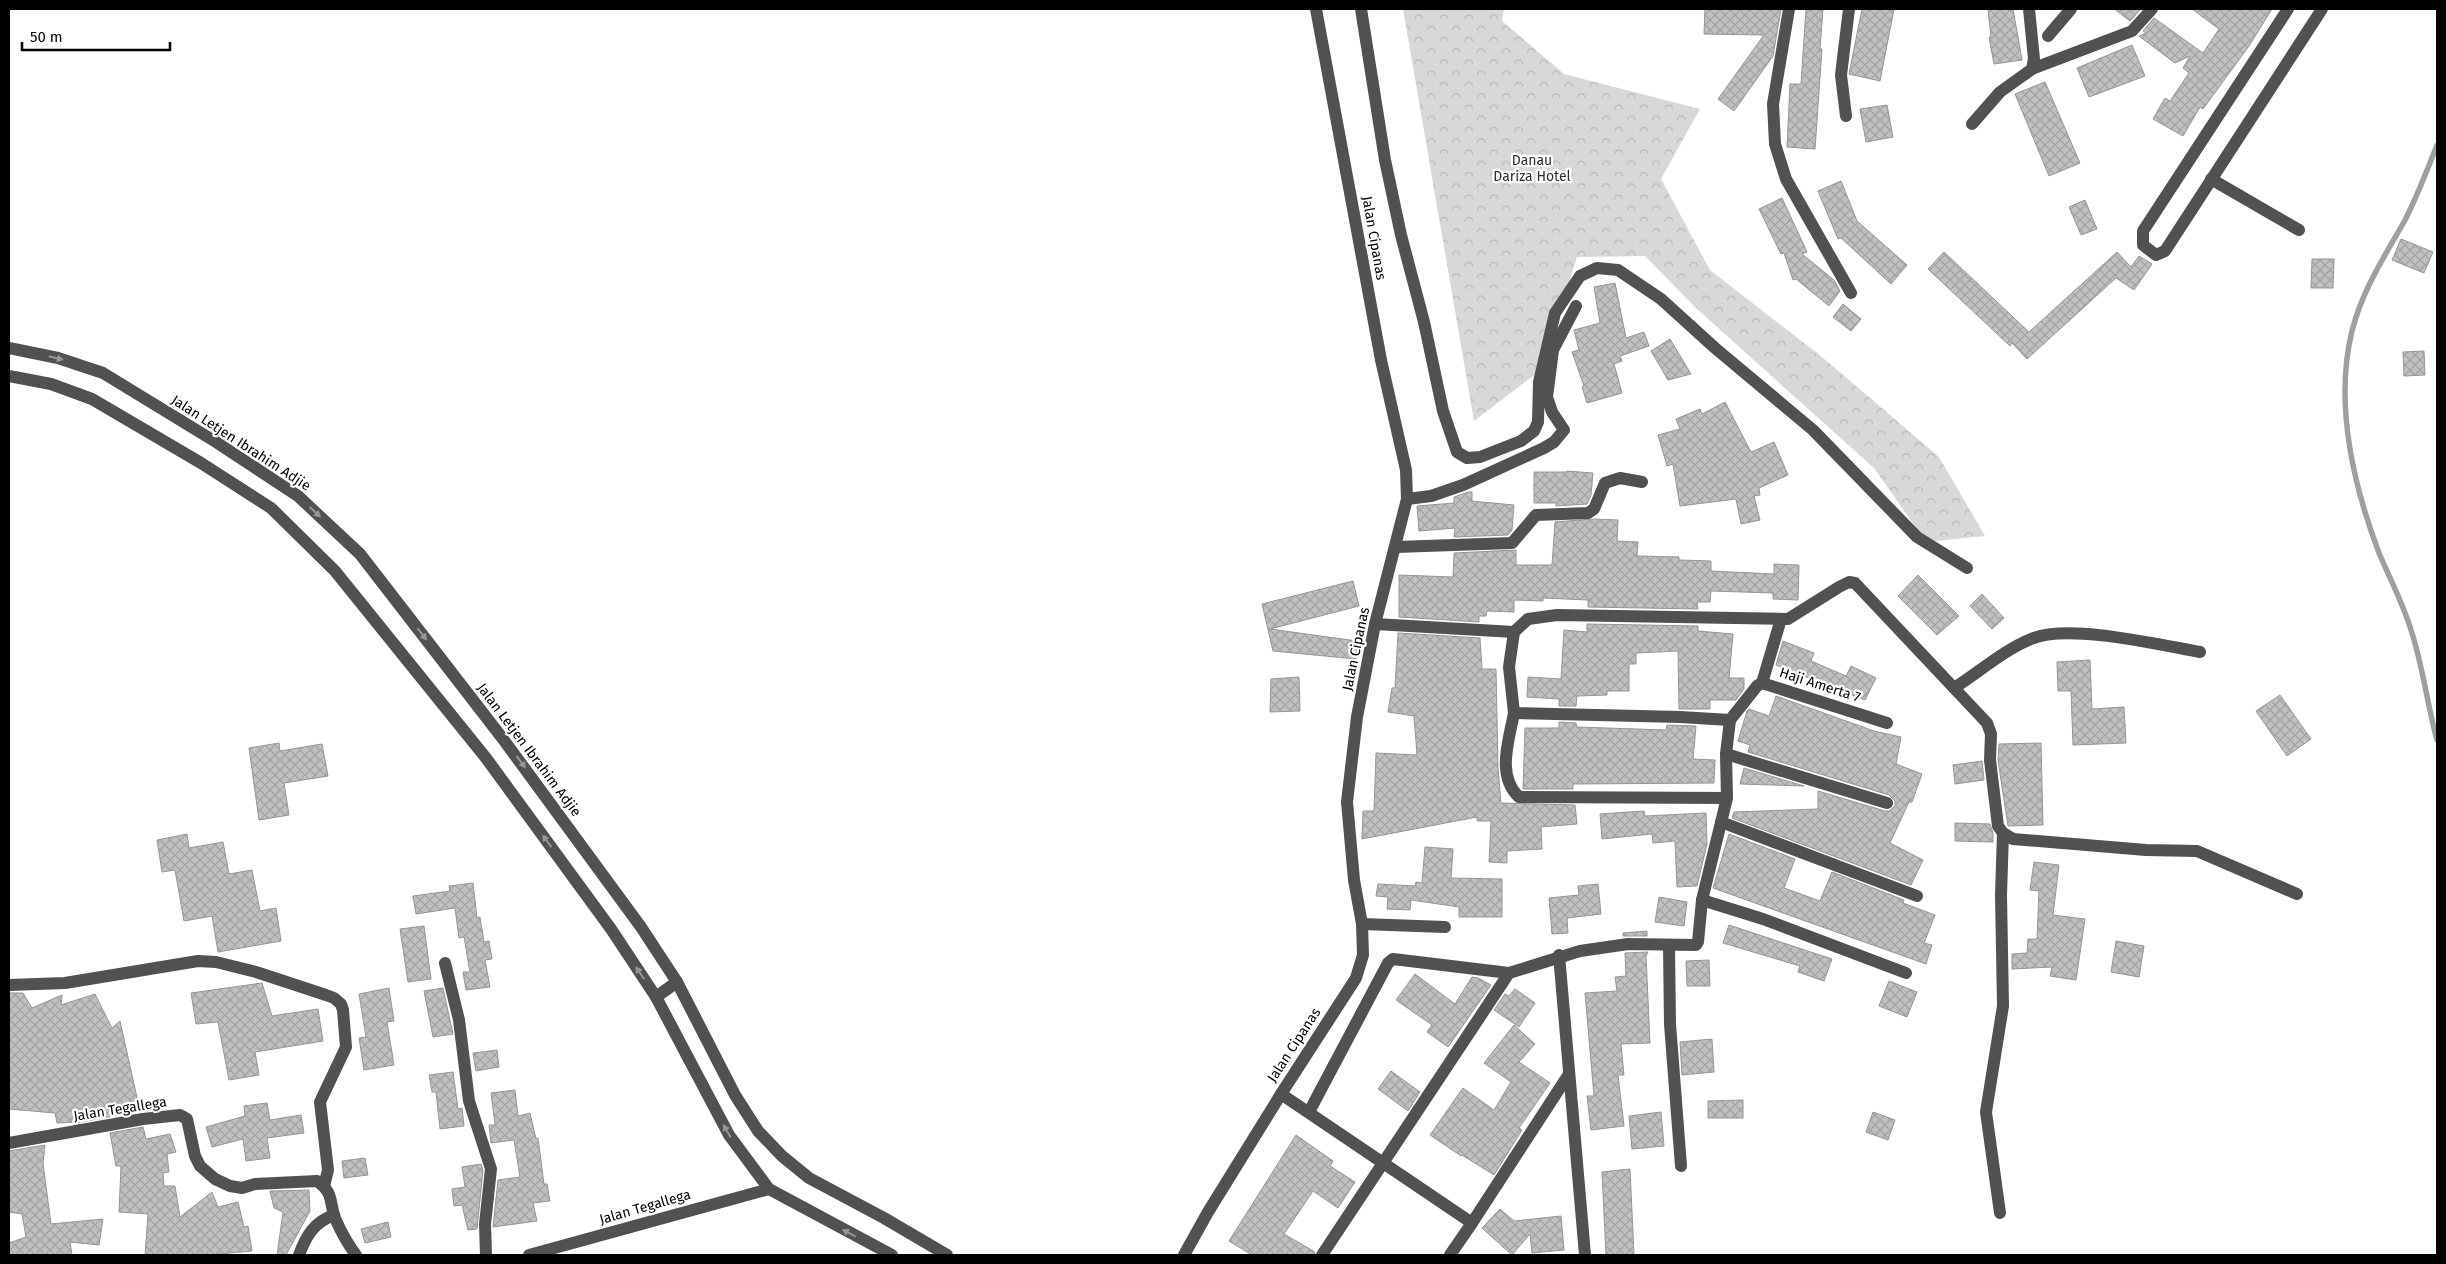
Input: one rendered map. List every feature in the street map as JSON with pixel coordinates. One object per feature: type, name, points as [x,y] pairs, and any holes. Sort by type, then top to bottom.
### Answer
[{"type":"street","name":"Jalan Cipanas","points":[[1184,1255],[1208,1212],[1281,1094],[1356,978],[1363,955],[1362,924],[1354,880],[1347,802],[1357,716],[1375,624],[1407,499],[1406,470],[1381,360],[1316,9]]},
{"type":"street","points":[[1361,9],[1385,160],[1393,197],[1443,410],[1457,452],[1467,458],[1480,457],[1520,441],[1534,431],[1538,422],[1539,382],[1555,313],[1580,276],[1597,268],[1618,270],[1661,299],[1715,348],[1813,430],[1918,537],[1966,568]]},
{"type":"street","points":[[1789,9],[1773,104],[1775,144],[1786,178],[1851,293]]},
{"type":"street","points":[[1846,116],[1841,75],[1850,9]]},
{"type":"street","points":[[2029,9],[2034,58],[2032,70]]},
{"type":"street","points":[[2048,36],[2071,9]]},
{"type":"street","points":[[1972,124],[2000,92],[2032,70],[2132,30],[2152,9]]},
{"type":"street","points":[[2288,9],[2143,231],[2143,245],[2156,255],[2165,251],[2322,9]]},
{"type":"street","points":[[2211,178],[2299,230]]},
{"type":"street","points":[[1407,499],[1431,496],[1463,485],[1544,448],[1562,434],[1564,430],[1552,412],[1547,397],[1553,350],[1576,306]]},
{"type":"street","name":"Jalan Letjen Ibrahim Adjie","points":[[9,348],[58,358],[103,373],[216,442],[298,496],[360,554],[509,747],[641,927],[677,982],[735,1095],[758,1131],[782,1156],[809,1178],[884,1218],[947,1255]]},
{"type":"street","points":[[9,376],[51,384],[92,399],[271,508],[335,571],[486,758],[611,929],[656,997],[729,1135],[769,1189],[892,1255]]},
{"type":"street","points":[[1396,547],[1512,543],[1536,515],[1588,513],[1594,509],[1605,483],[1620,478],[1642,482]]},
{"type":"street","points":[[1727,798],[1520,797],[1511,789],[1506,777],[1507,751],[1514,713],[1509,667],[1514,632],[1528,619],[1557,615],[1788,619],[1849,582],[1855,583],[1987,723],[1990,734],[1990,760],[1998,826],[2003,833],[2013,839],[2146,850],[2197,851],[2297,894]]},
{"type":"street","points":[[1762,683],[1781,619]]},
{"type":"street","points":[[1375,624],[1514,632]]},
{"type":"street","points":[[1954,688],[2032,638],[2057,634],[2104,636],[2200,652]]},
{"type":"street","name":"Haji Amerta 7","points":[[1730,720],[1757,686],[1762,683],[1887,723]]},
{"type":"street","points":[[1309,1112],[1388,963],[1393,959],[1400,958],[1508,972],[1559,956],[1628,944],[1692,946],[1698,942],[1702,900],[1727,798],[1726,754],[1730,720],[1514,713]]},
{"type":"street","points":[[1726,754],[1887,803]]},
{"type":"street","points":[[1721,822],[1917,896]]},
{"type":"street","points":[[2000,1212],[1986,1112],[2003,1006],[2001,895],[2003,833]]},
{"type":"street","points":[[1702,900],[1763,919],[1906,972]]},
{"type":"street","points":[[1362,924],[1445,927]]},
{"type":"street","points":[[1669,946],[1670,1024],[1681,1166]]},
{"type":"street","points":[[1559,956],[1585,1255]]},
{"type":"street","points":[[9,985],[65,983],[198,961],[256,972],[334,998],[343,1010],[346,1047],[320,1102],[327,1141],[328,1170],[324,1186],[330,1194],[334,1215],[345,1242],[356,1255]]},
{"type":"street","points":[[445,963],[459,1020],[469,1100],[491,1169],[486,1224],[486,1255]]},
{"type":"street","points":[[1322,1255],[1508,972]]},
{"type":"street","points":[[656,997],[677,982]]},
{"type":"street","points":[[1450,1255],[1569,1074]]},
{"type":"street","points":[[1281,1094],[1472,1223]]},
{"type":"street","name":"Jalan Tegallega","points":[[9,1143],[180,1114],[187,1119],[195,1156],[200,1166],[215,1179],[230,1186],[242,1188],[255,1184],[317,1181],[324,1186]]},
{"type":"street","name":"Jalan Tegallega","points":[[530,1255],[605,1235],[658,1218],[769,1189]]},
{"type":"street","points":[[299,1255],[311,1229],[325,1218],[334,1215]]},
{"type":"green space","name":"Danau Dariza Hotel","points":[[1403,9],[1504,9],[1502,21],[1564,74],[1700,109],[1661,179],[1710,270],[1822,357],[1939,457],[1985,536],[1926,542],[1874,468],[1696,308],[1645,256],[1577,257],[1542,369],[1474,421]]},
{"type":"building","points":[[1705,9],[1781,9],[1773,56],[1734,111],[1718,99],[1764,35],[1704,34]]},
{"type":"building","points":[[1806,9],[1823,9],[1815,149],[1787,147],[1790,84],[1801,84]]},
{"type":"building","points":[[1862,9],[1894,9],[1880,81],[1849,74]]},
{"type":"building","points":[[1988,9],[2013,9],[2022,60],[1994,64],[1989,37],[1991,37]]},
{"type":"building","points":[[2114,9],[2141,9],[2130,21]]},
{"type":"building","points":[[2192,9],[2272,9],[2249,46],[2203,109],[2200,107],[2183,136],[2153,119],[2165,98],[2170,101],[2189,73],[2183,68],[2190,56],[2175,63],[2139,36],[2146,33],[2143,31],[2154,18],[2203,53],[2219,29]]},
{"type":"building","points":[[2132,45],[2145,76],[2089,97],[2077,68]]},
{"type":"building","points":[[2045,82],[2080,163],[2049,176],[2015,94]]},
{"type":"building","points":[[1887,105],[1893,137],[1866,142],[1860,109]]},
{"type":"building","points":[[1841,181],[1857,221],[1907,265],[1891,284],[1841,238],[1838,239],[1818,191]]},
{"type":"building","points":[[1782,198],[1807,252],[1802,254],[1834,280],[1840,291],[1829,306],[1796,279],[1793,280],[1784,253],[1781,254],[1759,209]]},
{"type":"building","points":[[2085,200],[2097,229],[2081,235],[2069,207]]},
{"type":"building","points":[[2401,239],[2433,252],[2424,273],[2392,260]]},
{"type":"building","points":[[1944,252],[2029,332],[2117,252],[2131,267],[2139,256],[2152,264],[2134,290],[2116,278],[2027,359],[2012,343],[2010,346],[1928,269]]},
{"type":"building","points":[[2312,259],[2334,259],[2333,288],[2311,288]]},
{"type":"building","points":[[1615,283],[1626,338],[1644,332],[1649,346],[1620,356],[1622,361],[1614,364],[1622,393],[1587,403],[1582,387],[1584,386],[1572,352],[1579,350],[1574,330],[1600,323],[1594,287]]},
{"type":"building","points":[[1843,304],[1861,319],[1851,331],[1833,317]]},
{"type":"building","points":[[1670,339],[1691,374],[1668,380],[1651,351]]},
{"type":"building","points":[[2424,351],[2425,375],[2404,376],[2403,352]]},
{"type":"building","points":[[1725,402],[1751,452],[1774,442],[1788,475],[1759,488],[1760,495],[1754,496],[1760,520],[1741,524],[1736,499],[1680,506],[1673,464],[1667,466],[1658,435],[1680,429],[1676,419],[1700,409],[1702,414]]},
{"type":"building","points":[[1567,471],[1593,473],[1591,495],[1587,504],[1556,506],[1556,503],[1534,503],[1534,472]]},
{"type":"building","points":[[1472,492],[1472,501],[1514,505],[1512,530],[1508,535],[1454,537],[1455,528],[1419,531],[1417,506],[1454,503],[1454,497]]},
{"type":"building","points":[[1593,519],[1618,520],[1617,541],[1638,542],[1637,556],[1679,557],[1679,560],[1711,561],[1711,571],[1774,574],[1774,564],[1799,565],[1798,600],[1773,599],[1773,593],[1711,591],[1710,602],[1697,602],[1698,609],[1588,607],[1588,600],[1543,598],[1543,601],[1514,600],[1514,612],[1487,611],[1486,616],[1479,616],[1479,622],[1399,617],[1399,575],[1453,577],[1454,553],[1516,550],[1516,565],[1552,565],[1555,522]]},
{"type":"building","points":[[1918,575],[1959,616],[1937,635],[1898,596]]},
{"type":"building","points":[[1353,581],[1359,606],[1270,629],[1357,641],[1356,659],[1273,651],[1262,604]]},
{"type":"building","points":[[1982,594],[2004,618],[1992,629],[1970,606]]},
{"type":"building","points":[[1587,624],[1698,626],[1698,631],[1733,634],[1729,678],[1744,678],[1744,689],[1736,700],[1710,700],[1710,709],[1679,709],[1678,651],[1636,653],[1636,664],[1629,664],[1629,691],[1607,691],[1607,695],[1577,696],[1576,706],[1559,706],[1559,699],[1527,697],[1528,677],[1561,679],[1564,630],[1587,632]]},
{"type":"building","points":[[1398,633],[1480,638],[1482,669],[1496,669],[1498,768],[1501,803],[1575,805],[1577,824],[1541,827],[1542,849],[1507,851],[1507,863],[1489,862],[1491,821],[1477,821],[1477,817],[1362,839],[1363,811],[1374,811],[1376,753],[1417,755],[1414,716],[1388,712],[1392,688],[1395,688]]},
{"type":"building","points":[[1783,641],[1814,653],[1811,661],[1846,676],[1851,666],[1876,678],[1865,700],[1776,665]]},
{"type":"building","points":[[2090,660],[2092,709],[2124,707],[2126,743],[2073,745],[2071,691],[2058,691],[2057,662]]},
{"type":"building","points":[[1299,677],[1300,711],[1270,712],[1271,679]]},
{"type":"building","points":[[2280,695],[2311,739],[2287,756],[2256,711]]},
{"type":"building","points":[[1776,696],[1874,731],[1901,737],[1896,764],[1922,774],[1912,802],[1909,802],[1890,843],[1923,860],[1911,885],[1732,818],[1734,812],[1818,809],[1818,791],[1885,811],[1889,811],[1895,806],[1895,801],[1889,795],[1748,752],[1750,745],[1738,741],[1747,711],[1749,709],[1769,716]]},
{"type":"building","points":[[1559,722],[1576,723],[1577,727],[1666,730],[1667,725],[1696,726],[1693,759],[1715,760],[1714,783],[1573,784],[1573,789],[1523,789],[1525,728],[1559,728]]},
{"type":"building","points":[[279,743],[280,751],[322,744],[328,776],[284,783],[289,815],[259,820],[249,748]]},
{"type":"building","points":[[2041,743],[2043,825],[2008,826],[1998,760],[1999,744]]},
{"type":"building","points":[[1982,761],[1984,780],[1955,784],[1953,765]]},
{"type":"building","points":[[1744,768],[1804,786],[1740,784]]},
{"type":"building","points":[[1644,811],[1645,816],[1706,813],[1707,844],[1697,886],[1677,887],[1675,841],[1653,843],[1652,834],[1602,839],[1600,814]]},
{"type":"building","points":[[1955,823],[1990,824],[1993,842],[1955,841]]},
{"type":"building","points":[[187,834],[189,848],[223,842],[229,874],[252,870],[260,911],[276,908],[281,941],[218,952],[212,916],[184,921],[175,870],[162,872],[157,840]]},
{"type":"building","points":[[1729,834],[1795,859],[1784,888],[1820,901],[1832,872],[1904,900],[1903,903],[1935,915],[1924,943],[1932,945],[1926,964],[1713,888]]},
{"type":"building","points":[[1425,847],[1453,849],[1451,878],[1502,879],[1502,917],[1459,917],[1459,907],[1411,900],[1410,910],[1387,909],[1388,897],[1376,896],[1378,884],[1415,886],[1416,882],[1422,883]]},
{"type":"building","points":[[2034,862],[2059,865],[2053,915],[2085,919],[2076,980],[2050,976],[2052,967],[2012,969],[2012,954],[2027,953],[2028,939],[2037,939],[2039,891],[2030,890]]},
{"type":"building","points":[[473,883],[477,918],[480,917],[484,942],[489,941],[492,959],[485,960],[490,987],[466,990],[463,972],[470,972],[464,937],[459,938],[455,908],[416,914],[413,896],[450,891],[449,886]]},
{"type":"building","points":[[1598,884],[1601,914],[1567,918],[1568,933],[1552,934],[1549,898],[1579,895],[1578,886]]},
{"type":"building","points":[[1659,897],[1687,902],[1684,926],[1655,922]]},
{"type":"building","points":[[1729,925],[1832,959],[1824,981],[1798,972],[1800,966],[1723,943]]},
{"type":"building","points":[[424,926],[431,979],[408,982],[400,929]]},
{"type":"building","points":[[1647,931],[1647,936],[1623,936],[1623,933]]},
{"type":"building","points":[[2116,941],[2144,946],[2139,977],[2111,972]]},
{"type":"building","points":[[1648,952],[1646,956],[1650,1043],[1621,1044],[1624,1075],[1618,1075],[1624,1126],[1591,1130],[1587,1096],[1594,1096],[1585,993],[1617,991],[1615,977],[1626,976],[1625,953]]},
{"type":"building","points":[[1709,960],[1710,986],[1687,986],[1686,961]]},
{"type":"building","points":[[1415,974],[1455,1004],[1472,977],[1491,985],[1448,1047],[1427,1032],[1432,1025],[1396,1000]]},
{"type":"building","points":[[1889,981],[1917,992],[1907,1017],[1879,1006]]},
{"type":"building","points":[[262,983],[272,1016],[318,1009],[323,1041],[255,1052],[259,1075],[229,1080],[218,1022],[196,1024],[191,993]]},
{"type":"building","points":[[389,988],[394,1021],[387,1022],[394,1065],[364,1070],[359,1038],[366,1037],[359,994]]},
{"type":"building","points":[[443,988],[453,1034],[433,1037],[424,991]]},
{"type":"building","points":[[1515,989],[1535,1003],[1519,1027],[1494,1010],[1505,994],[1509,996]]},
{"type":"building","points":[[9,993],[23,993],[32,1008],[62,995],[61,1005],[95,994],[112,1028],[120,1021],[140,1111],[81,1122],[57,1123],[55,1113],[9,1109]]},
{"type":"building","points":[[1514,1025],[1535,1044],[1519,1062],[1550,1083],[1519,1128],[1522,1130],[1494,1175],[1430,1135],[1463,1088],[1494,1110],[1511,1082],[1484,1063]]},
{"type":"building","points":[[1712,1039],[1714,1072],[1682,1075],[1680,1042]]},
{"type":"building","points":[[497,1050],[499,1067],[476,1071],[473,1053]]},
{"type":"building","points":[[1391,1071],[1420,1092],[1408,1111],[1378,1089]]},
{"type":"building","points":[[453,1072],[458,1109],[462,1108],[464,1126],[440,1129],[436,1092],[432,1092],[429,1075]]},
{"type":"building","points":[[515,1090],[518,1116],[530,1113],[536,1139],[538,1138],[544,1184],[547,1184],[550,1201],[533,1203],[537,1221],[493,1227],[498,1180],[520,1177],[514,1140],[491,1143],[489,1125],[495,1125],[491,1093]]},
{"type":"building","points":[[1743,1100],[1743,1118],[1708,1118],[1708,1101]]},
{"type":"building","points":[[267,1103],[270,1120],[301,1115],[304,1133],[267,1138],[270,1158],[246,1161],[243,1139],[212,1147],[206,1127],[245,1116],[244,1106]]},
{"type":"building","points":[[1661,1112],[1664,1146],[1632,1149],[1629,1116]]},
{"type":"building","points":[[1873,1112],[1895,1120],[1888,1140],[1866,1132]]},
{"type":"building","points":[[143,1127],[146,1139],[170,1134],[176,1152],[167,1154],[169,1172],[163,1173],[164,1186],[175,1186],[180,1217],[212,1192],[218,1207],[238,1202],[244,1227],[248,1226],[252,1251],[208,1255],[145,1255],[148,1214],[119,1212],[121,1166],[116,1166],[110,1133]]},
{"type":"building","points":[[1296,1135],[1333,1161],[1330,1166],[1355,1182],[1338,1208],[1313,1191],[1284,1234],[1315,1252],[1314,1255],[1252,1255],[1229,1241]]},
{"type":"building","points":[[45,1145],[43,1163],[51,1224],[103,1219],[99,1245],[70,1242],[72,1255],[9,1255],[9,1243],[26,1237],[22,1214],[9,1212],[9,1151]]},
{"type":"building","points":[[365,1158],[368,1175],[344,1178],[342,1161]]},
{"type":"building","points":[[481,1164],[483,1170],[477,1229],[468,1230],[462,1205],[454,1206],[452,1189],[465,1187],[462,1167]]},
{"type":"building","points":[[1630,1169],[1634,1255],[1606,1255],[1602,1172]]},
{"type":"building","points":[[309,1190],[310,1211],[286,1255],[277,1255],[283,1212],[274,1208],[270,1191]]},
{"type":"building","points":[[1500,1209],[1514,1221],[1561,1216],[1564,1250],[1532,1253],[1530,1234],[1512,1255],[1482,1228]]},
{"type":"building","points":[[388,1222],[391,1237],[365,1243],[361,1229]]},
{"type":"waterway","points":[[2437,145],[2409,213],[2374,275],[2356,316],[2347,359],[2345,387],[2349,444],[2361,499],[2379,553],[2408,620],[2419,657],[2437,740]]}]
